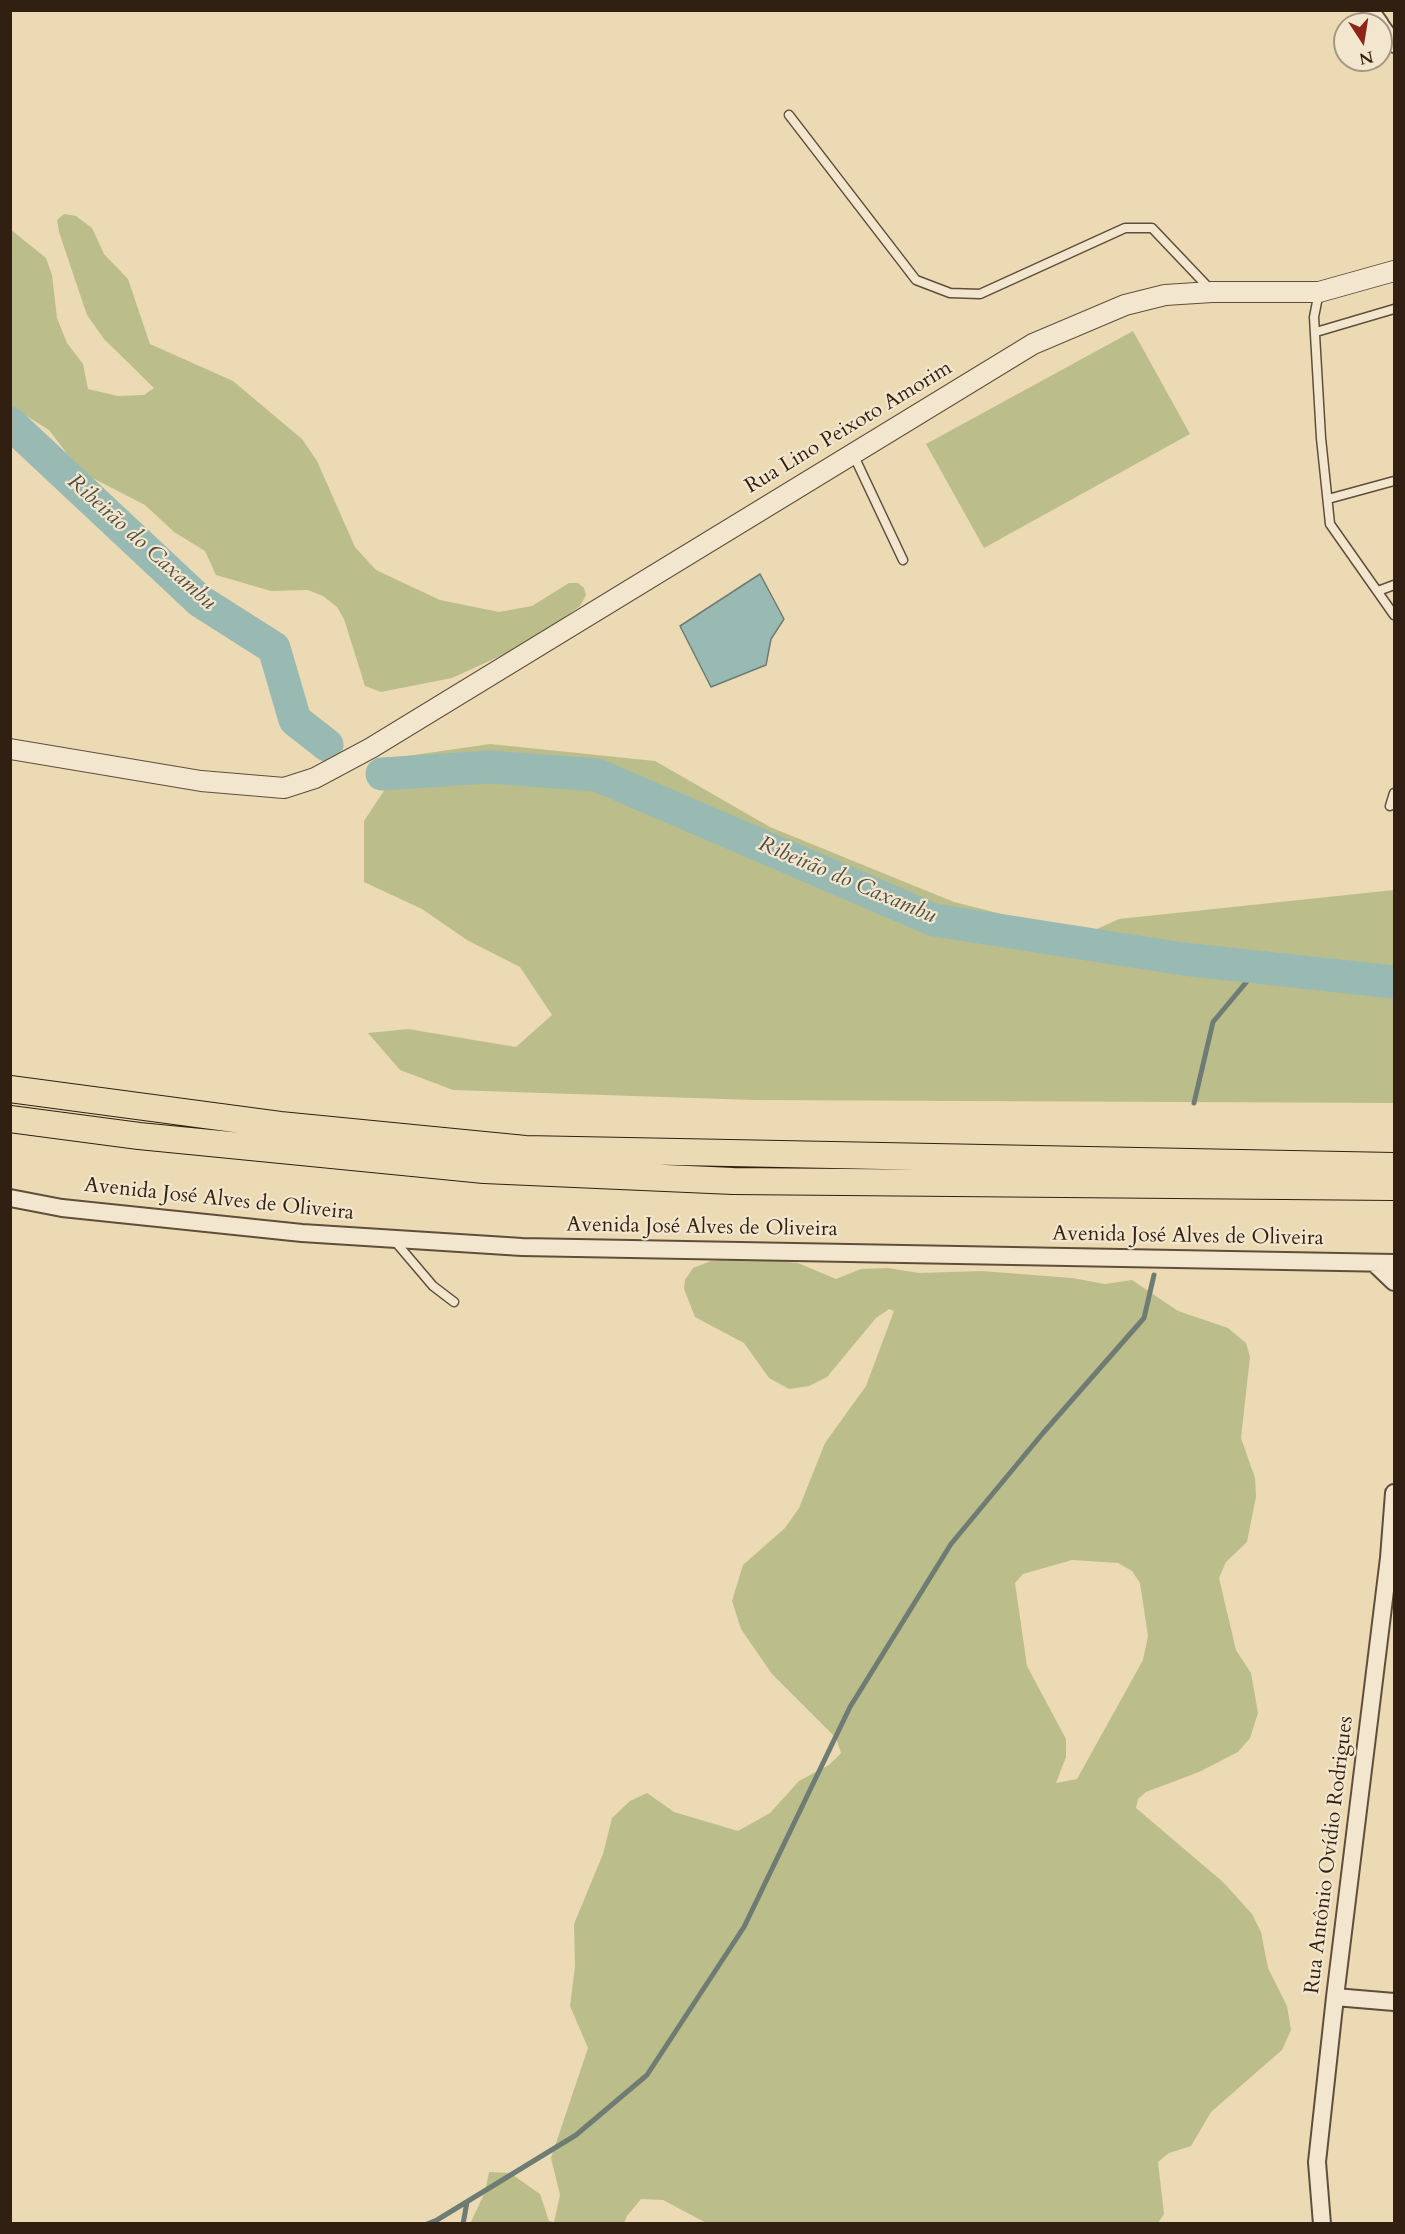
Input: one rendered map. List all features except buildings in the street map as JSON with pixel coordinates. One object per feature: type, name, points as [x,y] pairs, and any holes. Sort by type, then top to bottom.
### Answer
[{"type":"main road","points":[[10,1089],[280,1125],[525,1149],[1395,1166]]},
{"type":"main road","points":[[10,1119],[139,1136],[484,1170],[733,1181],[1395,1187]]},
{"type":"street","name":"Rua Lino Peixoto Amorim","points":[[10,749],[201,781],[284,788],[315,778],[371,748],[1033,344],[1080,322],[1125,305],[1165,295],[1212,292],[1319,292],[1395,271]]},
{"type":"street","name":"Avenida José Alves de Oliveira","points":[[10,1198],[62,1208],[291,1232],[533,1247],[1395,1263]]},
{"type":"street","points":[[1374,1263],[1395,1282]]},
{"type":"street","name":"Rua Antônio Ovídio Rodrigues","points":[[1322,2223],[1317,2162],[1335,1998],[1392,1558],[1395,1493]]},
{"type":"street","points":[[1335,1998],[1395,2002]]},
{"type":"lane","points":[[789,115],[916,280],[950,293],[980,294],[1125,228],[1152,228],[1212,292]]},
{"type":"lane","points":[[1319,292],[1314,317],[1321,438],[1330,524],[1395,615]]},
{"type":"lane","points":[[1316,332],[1395,309]]},
{"type":"lane","points":[[853,454],[903,560]]},
{"type":"lane","points":[[1328,499],[1395,481]]},
{"type":"lane","points":[[1378,591],[1395,585]]},
{"type":"lane","points":[[1390,806],[1395,793]]},
{"type":"lane","points":[[393,1239],[433,1286],[454,1302]]},
{"type":"green space","points":[[64,214],[76,216],[92,228],[104,254],[128,279],[150,344],[233,381],[302,439],[317,461],[355,547],[376,570],[440,600],[499,612],[532,606],[569,583],[578,583],[584,588],[586,595],[580,606],[531,642],[452,678],[381,692],[365,686],[344,619],[337,607],[323,596],[308,590],[271,591],[216,575],[205,551],[174,532],[145,505],[81,472],[49,430],[11,406],[10,229],[46,258],[52,275],[57,318],[67,343],[83,364],[88,389],[118,396],[144,395],[154,388],[104,339],[87,315],[59,232],[57,220]]},
{"type":"green space","points":[[1133,331],[1190,434],[984,548],[926,444]]},
{"type":"green space","points":[[490,744],[655,761],[770,827],[954,902],[1084,935],[1119,919],[1394,890],[1394,1103],[754,1100],[453,1090],[400,1070],[368,1033],[408,1029],[516,1047],[552,1015],[520,967],[467,940],[422,909],[364,882],[364,821],[407,756]]},
{"type":"green space","points":[[744,1257],[798,1263],[836,1279],[861,1269],[888,1268],[919,1273],[982,1271],[1072,1278],[1105,1284],[1132,1280],[1178,1311],[1228,1328],[1246,1343],[1250,1357],[1241,1438],[1255,1478],[1256,1497],[1247,1542],[1226,1562],[1219,1578],[1236,1650],[1251,1673],[1258,1713],[1250,1738],[1238,1752],[1199,1772],[1146,1792],[1138,1799],[1136,1808],[1223,1882],[1252,1914],[1261,1932],[1268,1968],[1287,2006],[1291,2030],[1282,2050],[1211,2112],[1191,2146],[1169,2153],[1158,2162],[1164,2214],[1158,2223],[708,2224],[663,2200],[641,2199],[624,2223],[470,2224],[485,2192],[489,2172],[510,2173],[540,2194],[549,2221],[554,2222],[560,2195],[551,2158],[588,2048],[570,2006],[575,1966],[574,1924],[603,1854],[612,1818],[630,1801],[647,1793],[674,1812],[738,1831],[770,1813],[799,1781],[829,1765],[841,1753],[836,1738],[772,1674],[741,1629],[732,1601],[743,1565],[785,1528],[799,1508],[825,1443],[866,1386],[894,1311],[889,1309],[876,1318],[827,1377],[809,1386],[789,1389],[769,1378],[744,1343],[695,1317],[684,1289],[685,1280],[693,1268],[711,1261]],"holes":[[[1072,1560],[1118,1563],[1132,1571],[1140,1583],[1148,1636],[1143,1660],[1077,1779],[1056,1783],[1066,1757],[1066,1739],[1027,1666],[1015,1583],[1023,1574]]]},
{"type":"water","points":[[760,574],[784,619],[771,639],[766,665],[711,687],[680,626]]},
{"type":"waterway","name":"Ribeirão do Caxambu","points":[[10,423],[200,601],[274,648],[295,720],[327,745]]},
{"type":"waterway","name":"Ribeirão do Caxambu","points":[[382,774],[489,767],[597,775],[934,920],[1183,959],[1394,982]]},
{"type":"waterway","points":[[1194,1103],[1213,1022],[1259,967]]},
{"type":"waterway","points":[[427,2224],[576,2135],[647,2075],[744,1927],[850,1707],[951,1544],[1043,1433],[1144,1318],[1154,1275]]},
{"type":"waterway","points":[[463,2224],[467,2202]]}]
